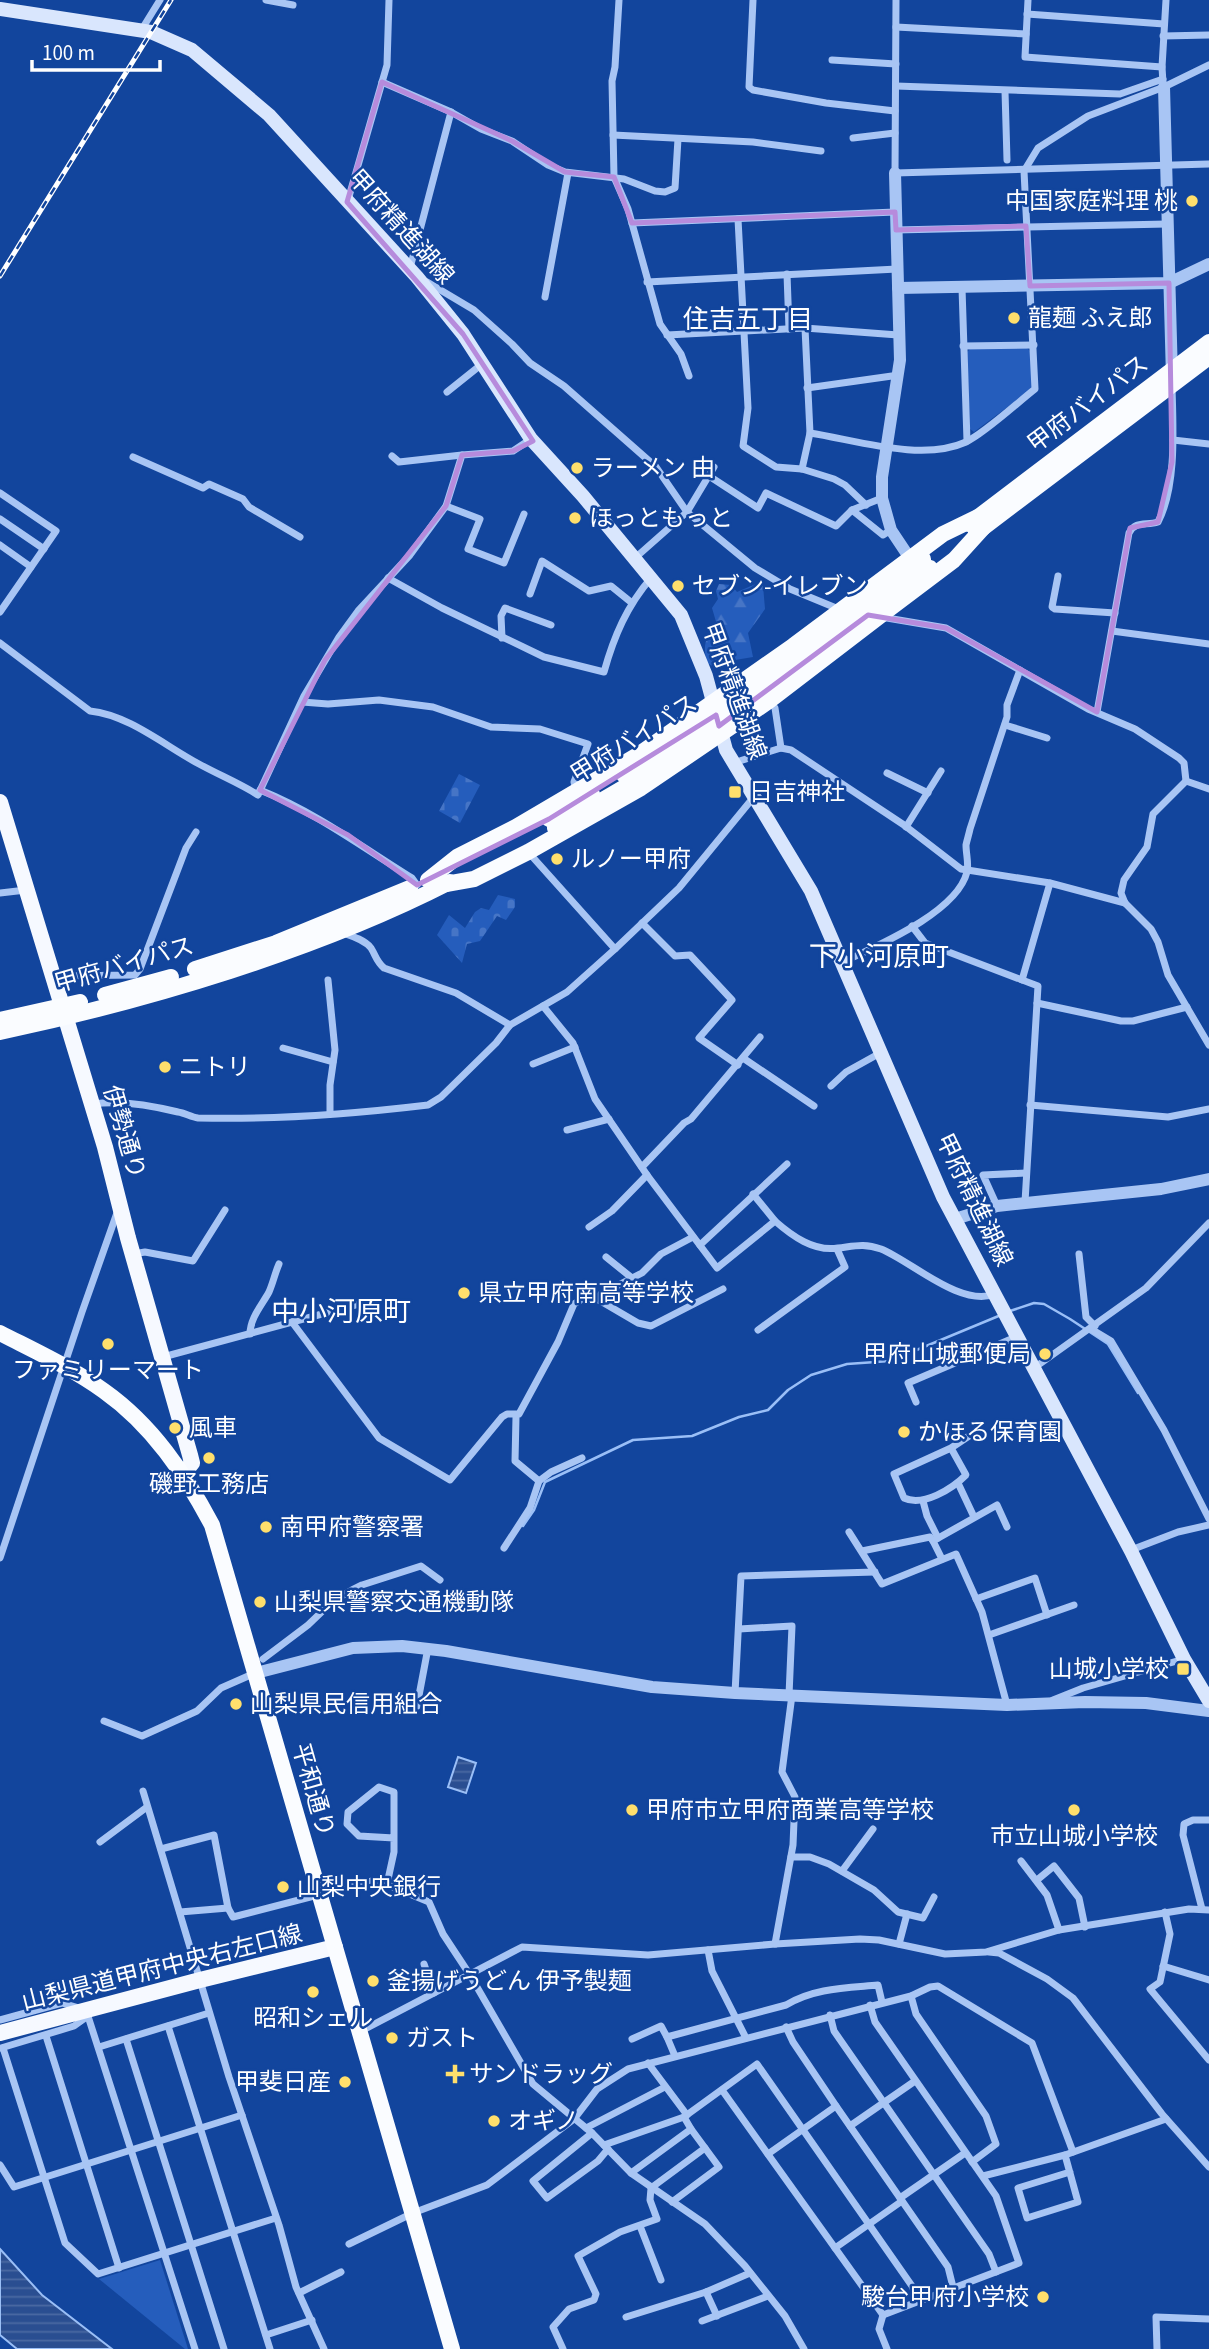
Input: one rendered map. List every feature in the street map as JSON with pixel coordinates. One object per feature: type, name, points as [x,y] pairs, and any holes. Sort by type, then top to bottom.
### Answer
[{"type":"highway","name":"甲府バイパス","points":[[0,1020],[60,1015],[276,943],[423,883],[637,780],[714,730],[921,561],[980,522],[1172,377],[1209,342]]},
{"type":"highway","name":"甲府バイパス","points":[[1172,377],[1209,357]]},
{"type":"highway","points":[[423,883],[457,857],[516,827],[638,755],[841,610],[921,561],[943,534],[980,522]]},
{"type":"highway","points":[[446,884],[474,879],[528,852],[641,788],[721,734],[769,701],[954,560],[980,522]]},
{"type":"highway","name":"甲府バイパス","points":[[0,1031],[155,993],[266,958],[339,931],[446,884],[552,823]]},
{"type":"highway","points":[[0,1041],[46,1031],[60,1015]]},
{"type":"highway","name":"平和通り","points":[[0,1333],[65,1366],[123,1406],[149,1431],[183,1474],[212,1525],[260,1666],[320,1895],[452,2349]]},
{"type":"main road","name":"甲府精進湖線","points":[[0,9],[22,7],[142,30],[192,50],[248,97],[289,135],[413,273],[463,334],[531,439],[681,615],[697,652],[726,750],[811,891],[934,1177],[1131,1550],[1184,1659],[1209,1702]]},
{"type":"main road","name":"伊勢通り","points":[[0,802],[4,826],[52,976],[60,1015],[92,1104],[121,1203],[133,1255],[192,1463],[183,1474]]},
{"type":"main road","name":"山梨県道甲府中央右左口線","points":[[1,2043],[87,2013],[201,1980],[335,1947]]},
{"type":"street","points":[[142,30],[160,0]]},
{"type":"street","points":[[266,0],[293,5]]},
{"type":"street","points":[[347,202],[387,65],[389,0]]},
{"type":"street","points":[[619,0],[612,81],[614,177],[632,223],[660,324],[681,354],[689,376]]},
{"type":"street","points":[[753,0],[749,87],[753,90],[826,103],[895,111]]},
{"type":"street","points":[[896,0],[895,212],[899,375],[882,477],[882,498],[891,530],[921,561]]},
{"type":"street","points":[[1028,0],[1025,57],[1162,67]]},
{"type":"street","points":[[1097,712],[1129,533],[1132,527],[1138,524],[1158,522],[1172,462],[1167,165],[1162,67],[1167,0]]},
{"type":"street","points":[[1027,14],[1164,24]]},
{"type":"street","points":[[896,27],[1027,34]]},
{"type":"street","points":[[1163,36],[1209,35]]},
{"type":"street","points":[[832,60],[896,64]]},
{"type":"street","points":[[810,433],[914,450],[943,448],[967,441],[1035,390],[1024,171],[1038,148],[1088,116],[1209,65]]},
{"type":"street","points":[[382,82],[512,141],[548,165],[568,173],[614,177],[655,191],[675,188],[678,139]]},
{"type":"street","points":[[896,86],[1120,94],[1163,83]]},
{"type":"street","points":[[1005,91],[1007,160]]},
{"type":"street","points":[[451,113],[413,273],[474,310],[513,344],[530,363],[564,386],[656,467],[687,512],[755,568],[790,589],[841,610]]},
{"type":"street","points":[[853,138],[895,133]]},
{"type":"street","points":[[613,135],[753,142],[821,151]]},
{"type":"street","points":[[895,173],[1209,164]]},
{"type":"street","points":[[545,297],[568,173]]},
{"type":"street","points":[[632,223],[895,212]]},
{"type":"street","points":[[738,219],[748,408],[743,446],[776,467],[802,469],[834,479],[845,485],[866,505]]},
{"type":"street","points":[[896,230],[1167,223]]},
{"type":"street","points":[[898,288],[1169,283],[1209,264]]},
{"type":"street","points":[[647,282],[897,269]]},
{"type":"street","points":[[787,274],[789,329]]},
{"type":"street","points":[[961,288],[967,441]]},
{"type":"street","points":[[667,335],[804,328],[898,335]]},
{"type":"street","points":[[802,469],[810,433],[804,328]]},
{"type":"street","points":[[962,346],[1034,345]]},
{"type":"street","points":[[447,392],[482,364]]},
{"type":"street","points":[[807,388],[899,375]]},
{"type":"street","points":[[392,456],[398,462],[513,451],[531,439]]},
{"type":"street","points":[[1173,440],[1209,444]]},
{"type":"street","points":[[0,643],[90,712],[107,713],[127,722],[198,764],[258,795],[302,702],[339,637],[410,555],[446,506],[462,455]]},
{"type":"street","points":[[132,457],[202,488],[209,484],[243,499],[249,507],[300,537]]},
{"type":"street","points":[[635,558],[687,512],[714,467]]},
{"type":"street","points":[[709,476],[758,508],[766,493],[836,526],[852,510],[882,498]]},
{"type":"street","points":[[0,493],[56,531],[3,602],[0,612]]},
{"type":"street","points":[[446,506],[480,519],[468,549],[504,563],[524,514]]},
{"type":"street","points":[[852,510],[883,535],[891,530]]},
{"type":"street","points":[[0,519],[44,549]]},
{"type":"street","points":[[0,545],[31,566]]},
{"type":"street","points":[[530,594],[542,561],[589,591],[611,586],[632,603]]},
{"type":"street","points":[[1058,576],[1052,607],[1055,609],[1115,613]]},
{"type":"street","points":[[388,578],[442,608],[544,657],[604,671],[620,623],[652,578]]},
{"type":"street","points":[[502,638],[501,616],[505,608],[551,625]]},
{"type":"street","points":[[880,616],[946,628],[1097,712],[1135,729],[1184,763],[1186,781]]},
{"type":"street","points":[[1112,631],[1209,644]]},
{"type":"street","points":[[843,961],[886,942],[940,909],[958,892],[968,870],[967,844],[1004,725],[1007,705],[1020,670]]},
{"type":"street","points":[[302,702],[328,704],[379,701],[433,707],[491,727],[553,732],[588,744],[574,782],[577,792]]},
{"type":"street","points":[[769,701],[775,708],[781,748]]},
{"type":"street","points":[[1004,725],[1047,738]]},
{"type":"street","points":[[733,763],[781,748],[791,750],[810,760],[906,827],[961,869],[1050,883],[1125,903],[1151,929],[1168,975],[1208,1039]]},
{"type":"street","points":[[906,827],[941,771]]},
{"type":"street","points":[[887,773],[928,793]]},
{"type":"street","points":[[1186,781],[1209,789]]},
{"type":"street","points":[[1125,903],[1121,887],[1147,847],[1153,814],[1186,781]]},
{"type":"street","points":[[260,790],[283,799],[339,830],[423,883]]},
{"type":"street","points":[[92,1104],[132,1103],[181,1112],[194,1118],[284,1117],[428,1105],[441,1097],[496,1043],[510,1025],[568,992],[615,949],[679,888],[753,798]]},
{"type":"street","points":[[52,976],[135,975],[140,969],[186,848],[196,832]]},
{"type":"street","points":[[528,852],[615,949]]},
{"type":"street","points":[[1022,980],[1050,883]]},
{"type":"street","points":[[0,893],[26,890]]},
{"type":"street","points":[[642,923],[675,956],[690,955],[732,1000],[699,1038],[814,1106]]},
{"type":"street","points":[[912,926],[925,943],[1038,986],[1025,1202]]},
{"type":"street","points":[[339,931],[365,943],[376,962],[384,968],[456,993],[510,1025]]},
{"type":"street","points":[[328,981],[335,1050],[330,1085],[330,1114]]},
{"type":"street","points":[[1037,1003],[1121,1021],[1132,1021],[1187,1007]]},
{"type":"street","points":[[543,1006],[575,1047],[595,1099],[647,1175],[717,1268],[775,1221]]},
{"type":"street","points":[[642,1167],[691,1119],[760,1037]]},
{"type":"street","points":[[533,1064],[575,1047]]},
{"type":"street","points":[[283,1048],[333,1062]]},
{"type":"street","points":[[831,1086],[846,1072],[882,1052]]},
{"type":"street","points":[[1030,1105],[1168,1116],[1209,1109]]},
{"type":"street","points":[[567,1130],[609,1119]]},
{"type":"street","points":[[700,1245],[787,1164]]},
{"type":"street","points":[[997,1206],[983,1175],[1026,1173]]},
{"type":"street","points":[[589,1227],[612,1210],[647,1175]]},
{"type":"street","points":[[955,1219],[997,1206],[1161,1189],[1209,1178]]},
{"type":"street","points":[[753,1194],[775,1221],[790,1234],[811,1245],[836,1249],[853,1244],[880,1249],[930,1278],[965,1293],[988,1296],[995,1294]]},
{"type":"street","points":[[0,1558],[121,1203]]},
{"type":"street","points":[[133,1255],[145,1252],[193,1261],[225,1210]]},
{"type":"street","points":[[1034,1368],[1146,1288],[1209,1223]]},
{"type":"street","points":[[597,1299],[601,1294],[642,1273],[661,1254],[693,1237]]},
{"type":"street","points":[[758,1330],[845,1267],[836,1249]]},
{"type":"street","points":[[1079,1254],[1086,1317],[1093,1328],[1111,1341],[1164,1430],[1209,1519]]},
{"type":"street","points":[[606,1257],[632,1278]]},
{"type":"street","points":[[250,1334],[250,1328],[268,1294],[278,1264]]},
{"type":"street","points":[[292,1322],[379,1438],[450,1480],[502,1417],[519,1413],[558,1342],[574,1304],[582,1299],[597,1299],[638,1323],[651,1326],[723,1289]]},
{"type":"street","points":[[162,1357],[359,1304]]},
{"type":"street","points":[[916,1402],[908,1383],[1017,1336]]},
{"type":"street","points":[[516,1417],[515,1461],[539,1481]]},
{"type":"street","points":[[951,1448],[966,1475],[958,1483],[923,1501],[908,1501],[904,1498],[894,1474],[951,1448],[969,1436]]},
{"type":"street","points":[[504,1548],[530,1508],[539,1481],[551,1472],[582,1458]]},
{"type":"street","points":[[958,1483],[974,1517]]},
{"type":"street","points":[[923,1501],[942,1559]]},
{"type":"street","points":[[936,1540],[997,1505],[1007,1527]]},
{"type":"street","points":[[1131,1550],[1178,1532],[1209,1525]]},
{"type":"street","points":[[849,1532],[882,1584],[956,1554],[989,1635],[1007,1705]]},
{"type":"street","points":[[862,1550],[930,1537],[936,1540]]},
{"type":"street","points":[[104,1721],[142,1736],[197,1711],[220,1688],[260,1666],[333,1601],[362,1585],[421,1566],[440,1580]]},
{"type":"street","points":[[735,1693],[741,1576],[875,1572]]},
{"type":"street","points":[[976,1599],[1035,1578],[1047,1615]]},
{"type":"street","points":[[989,1635],[1074,1605]]},
{"type":"street","points":[[738,1629],[792,1626],[791,1695],[782,1772],[795,1797],[791,1857],[775,1944]]},
{"type":"street","points":[[260,1666],[354,1648],[402,1646],[428,1648],[652,1687],[1007,1705],[1085,1702],[1163,1704],[1209,1711]]},
{"type":"street","points":[[417,1706],[428,1648]]},
{"type":"street","points":[[1043,1704],[1083,1688],[1184,1659]]},
{"type":"street","points":[[1083,1688],[1085,1702]]},
{"type":"street","points":[[387,1884],[393,1861],[394,1838],[394,1792],[379,1787],[348,1812],[348,1824],[359,1836],[394,1838]]},
{"type":"street","points":[[143,1791],[209,2013],[299,2292],[324,2349]]},
{"type":"street","points":[[100,1842],[148,1807]]},
{"type":"street","points":[[986,1952],[1059,1930],[1165,1912],[1205,1910],[1183,1835],[1184,1824],[1209,1820]]},
{"type":"street","points":[[842,1871],[873,1829]]},
{"type":"street","points":[[161,1849],[214,1835],[228,1908],[233,1917],[376,1880],[429,1902],[443,1934],[533,2084],[589,2131],[631,2173],[705,2224],[785,2316],[804,2349]]},
{"type":"street","points":[[791,1857],[810,1857],[830,1864],[874,1890],[892,1908],[907,1914],[923,1918],[934,1897]]},
{"type":"street","points":[[1021,1861],[1047,1895],[1059,1930]]},
{"type":"street","points":[[1037,1880],[1054,1866],[1079,1898],[1086,1927]]},
{"type":"street","points":[[180,1912],[228,1908]]},
{"type":"street","points":[[1165,1912],[1170,1934],[1160,1982],[1150,1989],[1209,2060]]},
{"type":"street","points":[[899,1944],[907,1914]]},
{"type":"street","points":[[361,2031],[523,1947],[648,1955],[860,1939],[945,1954],[999,1953],[1048,1979],[1073,1998],[1166,2119],[1209,2167]]},
{"type":"street","points":[[708,1950],[712,1971],[746,2038]]},
{"type":"street","points":[[424,1964],[435,1993]]},
{"type":"street","points":[[1163,1966],[1209,1980]]},
{"type":"street","points":[[667,2037],[786,2005],[803,1995],[878,1985],[882,2002]]},
{"type":"street","points":[[349,2244],[413,2213],[486,2185],[574,2119],[597,2089],[628,2069],[911,1996],[938,1986],[1032,2043],[1069,2154],[1070,2172],[1078,2202],[1027,2218],[1018,2188],[1070,2172]]},
{"type":"street","points":[[911,1996],[916,2014],[986,2116],[993,2135],[996,2144],[972,2162]]},
{"type":"street","points":[[0,2020],[62,2003],[87,2013],[195,2349]]},
{"type":"street","points":[[870,2005],[875,2022],[996,2196],[1019,2263],[883,2315]]},
{"type":"street","points":[[87,2013],[74,2026],[46,2036],[1,2043],[65,2243],[71,2251],[98,2274],[276,2218]]},
{"type":"street","points":[[99,2048],[209,2013]]},
{"type":"street","points":[[830,2015],[834,2031],[989,2254],[996,2272]]},
{"type":"street","points":[[168,2026],[270,2349]]},
{"type":"street","points":[[632,2039],[661,2026],[675,2056]]},
{"type":"street","points":[[786,2027],[793,2042],[836,2106],[948,2267],[954,2287]]},
{"type":"street","points":[[46,2036],[119,2268]]},
{"type":"street","points":[[126,2039],[225,2349]]},
{"type":"street","points":[[1200,2050],[1209,2043]]},
{"type":"street","points":[[648,2063],[719,2167],[672,2202]]},
{"type":"street","points":[[665,2087],[589,2131],[533,2181],[547,2198],[598,2161],[606,2147],[686,2116],[757,2064],[912,2286],[918,2301]]},
{"type":"street","points":[[850,2126],[915,2081]]},
{"type":"street","points":[[722,2090],[883,2315]]},
{"type":"street","points":[[768,2154],[836,2106]]},
{"type":"street","points":[[0,2165],[14,2187],[242,2115]]},
{"type":"street","points":[[983,2176],[1069,2154],[1166,2119]]},
{"type":"street","points":[[631,2173],[691,2129]]},
{"type":"street","points":[[563,2349],[553,2327],[569,2309],[594,2300],[596,2294],[578,2256],[620,2232],[657,2219],[650,2200],[651,2188],[705,2148]]},
{"type":"street","points":[[835,2248],[965,2153]]},
{"type":"street","points":[[640,2225],[661,2280]]},
{"type":"street","points":[[299,2292],[341,2272]]},
{"type":"street","points":[[626,2317],[706,2292],[750,2273]]},
{"type":"street","points":[[706,2292],[717,2316]]},
{"type":"street","points":[[702,2321],[768,2296]]},
{"type":"street","points":[[883,2315],[879,2329],[887,2349]]},
{"type":"street","points":[[1157,2349],[1156,2317],[1209,2319]]},
{"type":"street","points":[[266,2335],[312,2320]]},
{"type":"highlighted area","points":[[382,82],[512,141],[565,172],[614,177],[632,223],[895,212],[896,230],[1026,226],[1030,286],[1169,283],[1172,462],[1158,522],[1130,528],[1097,712],[946,628],[868,615],[719,726],[716,715],[549,819],[417,885],[348,835],[260,790],[325,660],[446,506],[462,455],[513,451],[533,441],[463,334],[347,202]]},
{"type":"green space","points":[[971,348],[1027,348],[1030,351],[1033,388],[974,432],[970,429],[967,352]]},
{"type":"green space","points":[[758,583],[763,586],[765,609],[748,633],[753,657],[735,660],[716,668],[707,663],[706,642],[717,625],[712,608],[718,599],[716,591],[719,584],[731,585],[737,592]]},
{"type":"green space","points":[[459,774],[480,785],[460,823],[439,811]]},
{"type":"green space","points":[[498,895],[515,899],[515,907],[506,920],[497,916],[480,941],[467,944],[462,963],[437,935],[449,915],[465,928],[475,912],[481,908],[489,910]]},
{"type":"green space","points":[[160,2260],[188,2349],[99,2279]]},
{"type":"shaded area","points":[[458,1757],[476,1763],[466,1793],[448,1787]]},
{"type":"shaded area","points":[[0,2249],[42,2295],[112,2349],[17,2349],[0,2335]]},
{"type":"waterway","points":[[1010,1311],[1034,1303],[1044,1304],[1070,1319],[1108,1344],[1138,1393]]},
{"type":"waterway","points":[[523,1526],[534,1510],[545,1482],[633,1440],[692,1436],[739,1417],[768,1410],[788,1390],[811,1375],[847,1364],[890,1361],[1001,1315]]},
{"type":"railway","points":[[0,276],[171,0]]},
{"type":"place","name":"中国家庭料理 桃","points":[[1192,201]]},
{"type":"place","name":"龍麺 ふえ郎","points":[[1014,318]]},
{"type":"place","name":"ラーメン 由","points":[[577,468]]},
{"type":"place","name":"ほっともっと","points":[[575,518]]},
{"type":"place","name":"セブン-イレブン","points":[[678,586]]},
{"type":"place","name":"日吉神社","points":[[735,792]]},
{"type":"place","name":"ルノー甲府","points":[[557,859]]},
{"type":"place","name":"ニトリ","points":[[165,1067]]},
{"type":"place","name":"県立甲府南高等学校","points":[[464,1293]]},
{"type":"place","name":"ファミリーマート","points":[[108,1344]]},
{"type":"place","name":"甲府山城郵便局","points":[[1045,1354]]},
{"type":"place","name":"風車","points":[[175,1428]]},
{"type":"place","name":"かほる保育園","points":[[904,1432]]},
{"type":"place","name":"磯野工務店","points":[[209,1458]]},
{"type":"place","name":"南甲府警察署","points":[[266,1527]]},
{"type":"place","name":"山梨県警察交通機動隊","points":[[260,1602]]},
{"type":"place","name":"山城小学校","points":[[1183,1669]]},
{"type":"place","name":"山梨県民信用組合","points":[[236,1704]]},
{"type":"place","name":"甲府市立甲府商業高等学校","points":[[632,1810]]},
{"type":"place","name":"市立山城小学校","points":[[1074,1810]]},
{"type":"place","name":"山梨中央銀行","points":[[283,1887]]},
{"type":"place","name":"釜揚げうどん 伊予製麺","points":[[373,1981]]},
{"type":"place","name":"昭和シェル","points":[[313,1992]]},
{"type":"place","name":"ガスト","points":[[392,2038]]},
{"type":"place","name":"サンドラッグ","points":[[455,2074]]},
{"type":"place","name":"甲斐日産","points":[[345,2082]]},
{"type":"place","name":"オギノ","points":[[494,2121]]},
{"type":"place","name":"駿台甲府小学校","points":[[1043,2297]]},
{"type":"district","name":"住吉五丁目","points":[[748,319]]},
{"type":"district","name":"下小河原町","points":[[879,957]]},
{"type":"district","name":"中小河原町","points":[[341,1312]]}]
